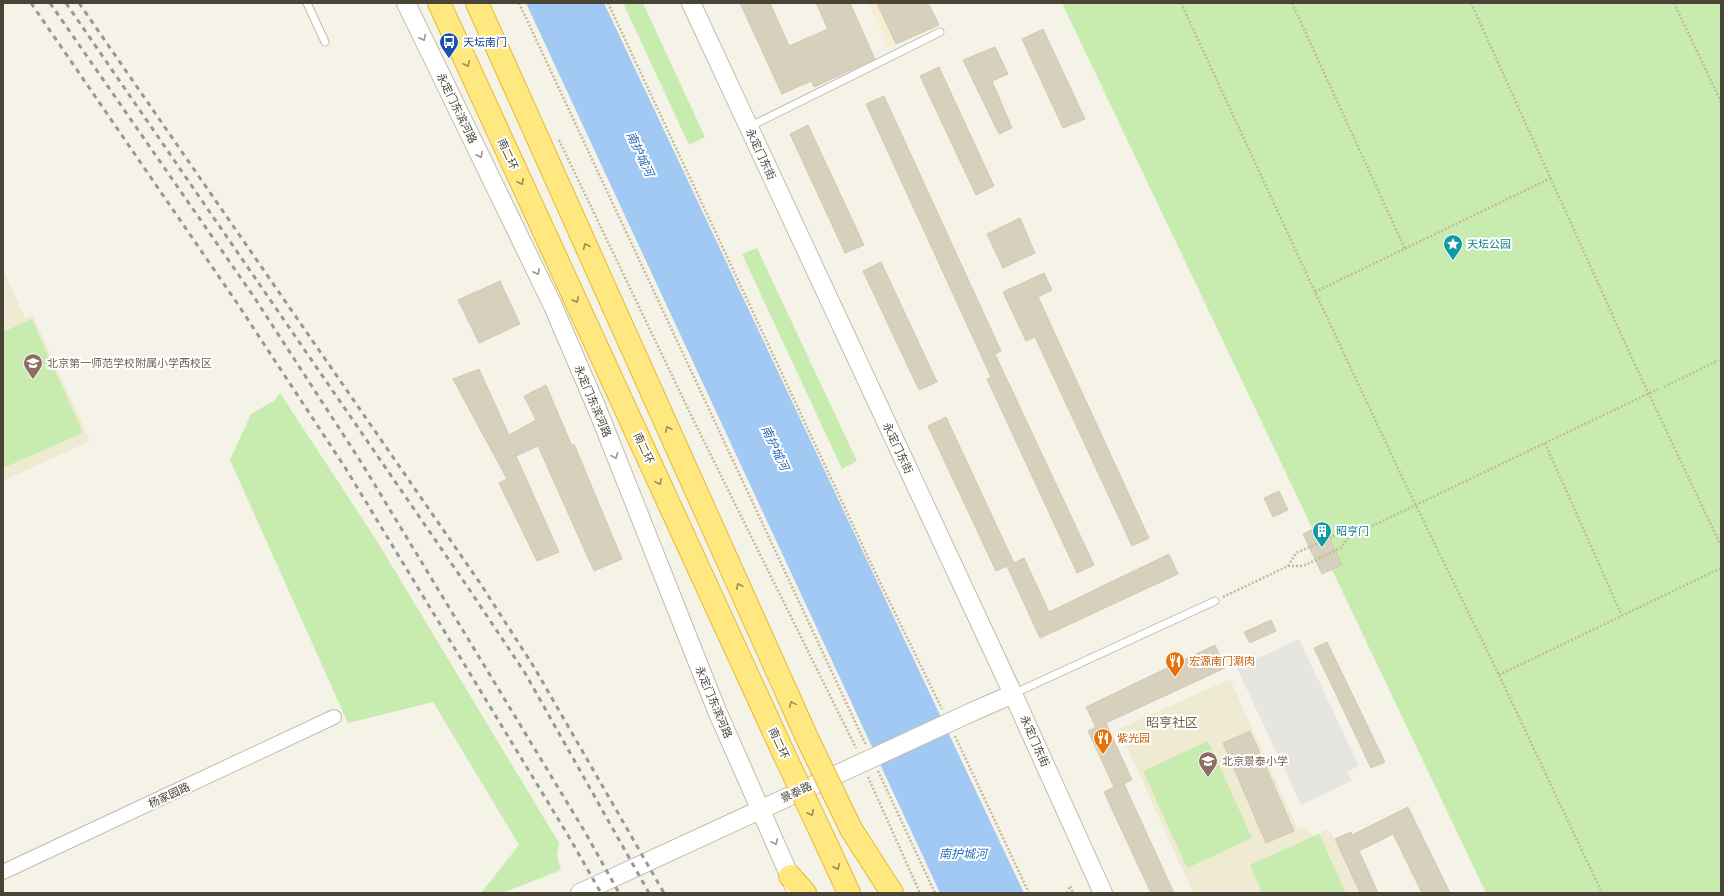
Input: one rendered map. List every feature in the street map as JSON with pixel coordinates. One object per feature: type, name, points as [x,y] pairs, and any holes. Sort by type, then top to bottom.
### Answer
[{"type":"highway","name":"南二环","points":[[439,3],[849,893]]},
{"type":"highway","points":[[477,3],[808,740],[851,829],[879,893]]},
{"type":"highway","points":[[851,829],[892,893]]},
{"type":"highway","points":[[794,884],[805,893]]},
{"type":"street","name":"永定门东滨河路","points":[[406,3],[553,306],[598,411],[717,711],[794,884]]},
{"type":"street","name":"永定门东街","points":[[691,3],[1013,694],[1103,893]]},
{"type":"street","name":"景泰路","points":[[580,893],[1013,694]]},
{"type":"street","name":"杨家园路","points":[[3,872],[334,717]]},
{"type":"lane","points":[[307,3],[325,42]]},
{"type":"lane","points":[[749,127],[940,32]]},
{"type":"lane","points":[[1013,694],[1215,601]]},
{"type":"path","points":[[518,3],[868,760],[920,893]]},
{"type":"path","points":[[608,3],[943,712]]},
{"type":"path","points":[[1181,3],[1315,292],[1602,893]]},
{"type":"path","points":[[1292,3],[1405,249]]},
{"type":"path","points":[[1471,3],[1649,394],[1721,546]]},
{"type":"path","points":[[1674,3],[1721,102]]},
{"type":"path","points":[[559,139],[690,413],[803,640],[868,760],[935,893]]},
{"type":"path","points":[[1315,292],[1551,178]]},
{"type":"path","points":[[1664,387],[1719,360]]},
{"type":"path","points":[[1215,601],[1288,566],[1302,566],[1341,548],[1349,537],[1658,390]]},
{"type":"path","points":[[1546,443],[1622,616]]},
{"type":"path","points":[[1288,566],[1296,553],[1336,535],[1349,537]]},
{"type":"path","points":[[1499,675],[1721,568]]},
{"type":"path","points":[[953,733],[1029,893]]},
{"type":"path","points":[[1067,893],[1070,886],[1073,893]]},
{"type":"shaded area","points":[[868,3],[928,3],[939,25],[888,48]]},
{"type":"shaded area","name":"北京第一师范学校附属小学西校区","points":[[3,269],[25,318],[33,315],[90,441],[3,481]]},
{"type":"shaded area","points":[[1299,639],[1359,766],[1347,772],[1352,781],[1301,805],[1237,668]]},
{"type":"shaded area","name":"北京景泰小学","points":[[1230,679],[1298,829],[1304,827],[1313,836],[1326,830],[1331,832],[1359,893],[1193,893],[1119,729]]},
{"type":"green space","points":[[623,3],[643,3],[705,137],[689,145]]},
{"type":"green space","name":"天坛公园","points":[[1062,3],[1721,3],[1721,893],[1486,893]]},
{"type":"green space","points":[[757,248],[857,461],[842,469],[742,254]]},
{"type":"green space","name":"北京第一师范学校附属小学西校区","points":[[32,319],[83,433],[3,468],[3,332]]},
{"type":"green space","points":[[280,393],[377,541],[559,843],[557,856],[561,870],[502,893],[481,893],[519,845],[433,702],[348,723],[230,460],[251,414],[274,401]]},
{"type":"green space","points":[[1208,741],[1252,838],[1187,868],[1143,771]]},
{"type":"green space","points":[[1319,834],[1346,893],[1262,893],[1250,865]]},
{"type":"water","name":"南护城河","points":[[526,3],[604,3],[1024,893],[940,893]]},
{"type":"building","points":[[740,3],[770,3],[789,46],[828,29],[816,3],[850,3],[875,59],[814,87],[811,81],[782,94]]},
{"type":"building","points":[[877,3],[928,3],[939,25],[896,44]]},
{"type":"building","points":[[1043,29],[1085,119],[1063,128],[1022,39]]},
{"type":"building","points":[[995,47],[1008,74],[992,81],[1012,128],[999,134],[963,60]]},
{"type":"building","points":[[939,67],[994,186],[976,195],[920,76]]},
{"type":"building","points":[[884,96],[1001,351],[995,354],[1094,565],[1077,573],[987,379],[991,377],[866,104]]},
{"type":"building","points":[[808,125],[864,245],[845,253],[790,134]]},
{"type":"building","points":[[1020,218],[1035,253],[1003,268],[987,234]]},
{"type":"building","points":[[881,262],[937,382],[919,390],[863,271]]},
{"type":"building","points":[[1044,273],[1052,290],[1038,297],[1149,538],[1132,546],[1035,337],[1026,341],[1003,292]]},
{"type":"building","points":[[500,281],[520,324],[479,343],[458,300]]},
{"type":"building","points":[[479,369],[509,435],[536,420],[524,396],[546,385],[572,446],[574,444],[622,559],[594,571],[538,446],[516,456],[559,552],[537,561],[499,483],[507,479],[453,379]]},
{"type":"building","points":[[946,417],[1014,563],[1024,558],[1049,612],[1169,554],[1178,574],[1040,638],[1007,566],[996,571],[928,426]]},
{"type":"building","points":[[1279,491],[1288,510],[1273,517],[1264,498]]},
{"type":"building","name":"昭亨门","points":[[1323,524],[1342,565],[1322,574],[1303,534]]},
{"type":"building","points":[[1271,620],[1276,631],[1250,643],[1244,632]]},
{"type":"building","points":[[1327,642],[1385,762],[1371,768],[1314,648]]},
{"type":"building","points":[[1215,645],[1225,668],[1106,723],[1132,780],[1124,784],[1174,893],[1151,893],[1104,792],[1114,787],[1088,731],[1096,727],[1086,707]]},
{"type":"building","points":[[1250,731],[1294,831],[1266,843],[1223,743]]},
{"type":"building","points":[[1408,807],[1450,893],[1422,893],[1393,834],[1359,851],[1378,893],[1360,893],[1335,839],[1351,832],[1352,835]]},
{"type":"railway","points":[[31,3],[237,303],[346,469],[569,837],[601,893]]},
{"type":"railway","points":[[50,3],[254,297],[361,462],[585,832],[619,893]]},
{"type":"railway","points":[[66,3],[469,589],[525,673],[649,893]]},
{"type":"railway","points":[[79,3],[480,583],[534,667],[664,893]]},
{"type":"place","name":"天坛南门","points":[[449,59]]},
{"type":"place","name":"天坛公园","points":[[1453,261]]},
{"type":"place","name":"北京第一师范学校附属小学西校区","points":[[33,380]]},
{"type":"place","name":"昭亨门","points":[[1322,548]]},
{"type":"place","name":"宏源南门涮肉","points":[[1175,678]]},
{"type":"place","name":"紫光园","points":[[1103,755]]},
{"type":"place","name":"北京景泰小学","points":[[1208,778]]},
{"type":"district","name":"昭亨社区","points":[[1172,722]]}]
